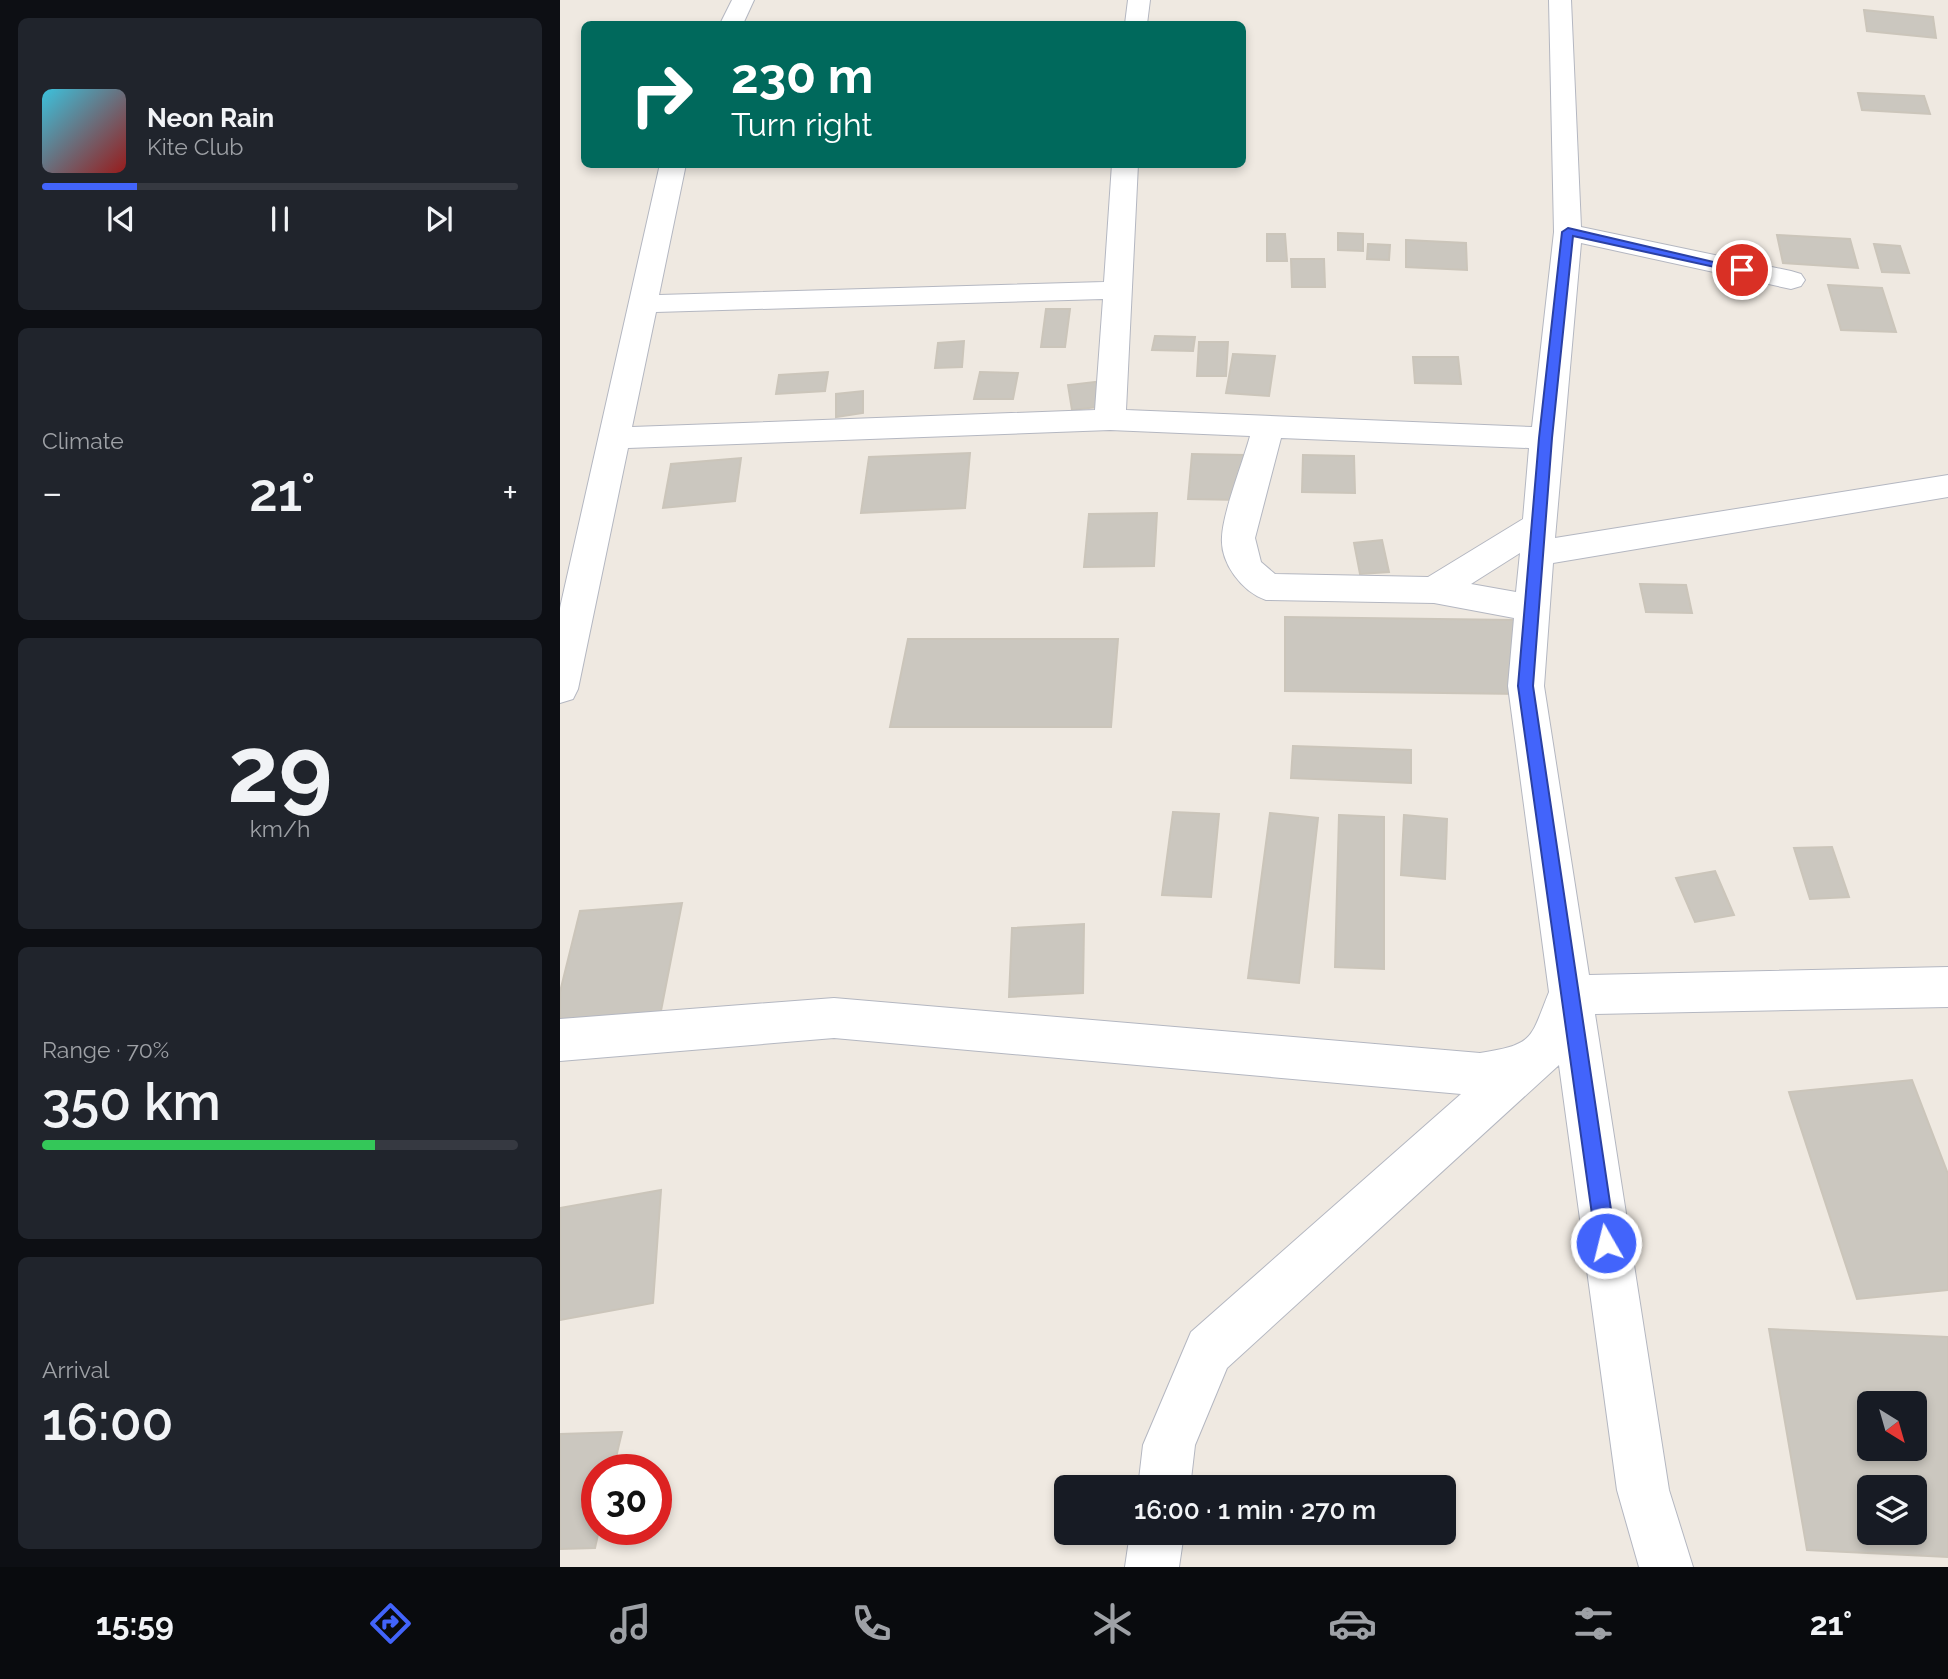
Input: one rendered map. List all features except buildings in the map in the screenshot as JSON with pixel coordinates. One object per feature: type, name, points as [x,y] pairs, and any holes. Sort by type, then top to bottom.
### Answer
[{"type":"street","points":[[733,21],[743,0]]},
{"type":"street","points":[[1136,21],[1139,0]]},
{"type":"street","points":[[1560,0],[1568,232],[1546,438],[1526,686],[1643,1490],[1666,1567]]},
{"type":"street","points":[[560,689],[672,168]]},
{"type":"street","points":[[1110,420],[1125,168]]},
{"type":"street","points":[[1568,232],[1791,280]]},
{"type":"street","points":[[641,304],[1117,290]]},
{"type":"street","points":[[612,438],[1110,420],[1546,438]]},
{"type":"street","points":[[1268,428],[1238,538],[1246,567],[1266,587],[1434,590],[1532,608]]},
{"type":"street","points":[[1434,590],[1539,539],[1948,486]]},
{"type":"street","points":[[1570,995],[1948,987]]},
{"type":"street","points":[[1166,1475],[1170,1445],[1209,1350],[1556,1040],[1570,995]]},
{"type":"street","points":[[560,1040],[834,1018],[1480,1074],[1524,1068]]},
{"type":"street","points":[[1152,1567],[1155,1545]]},
{"type":"route","points":[[1606,1243],[1526,686],[1546,438],[1568,232],[1742,270]]}]
